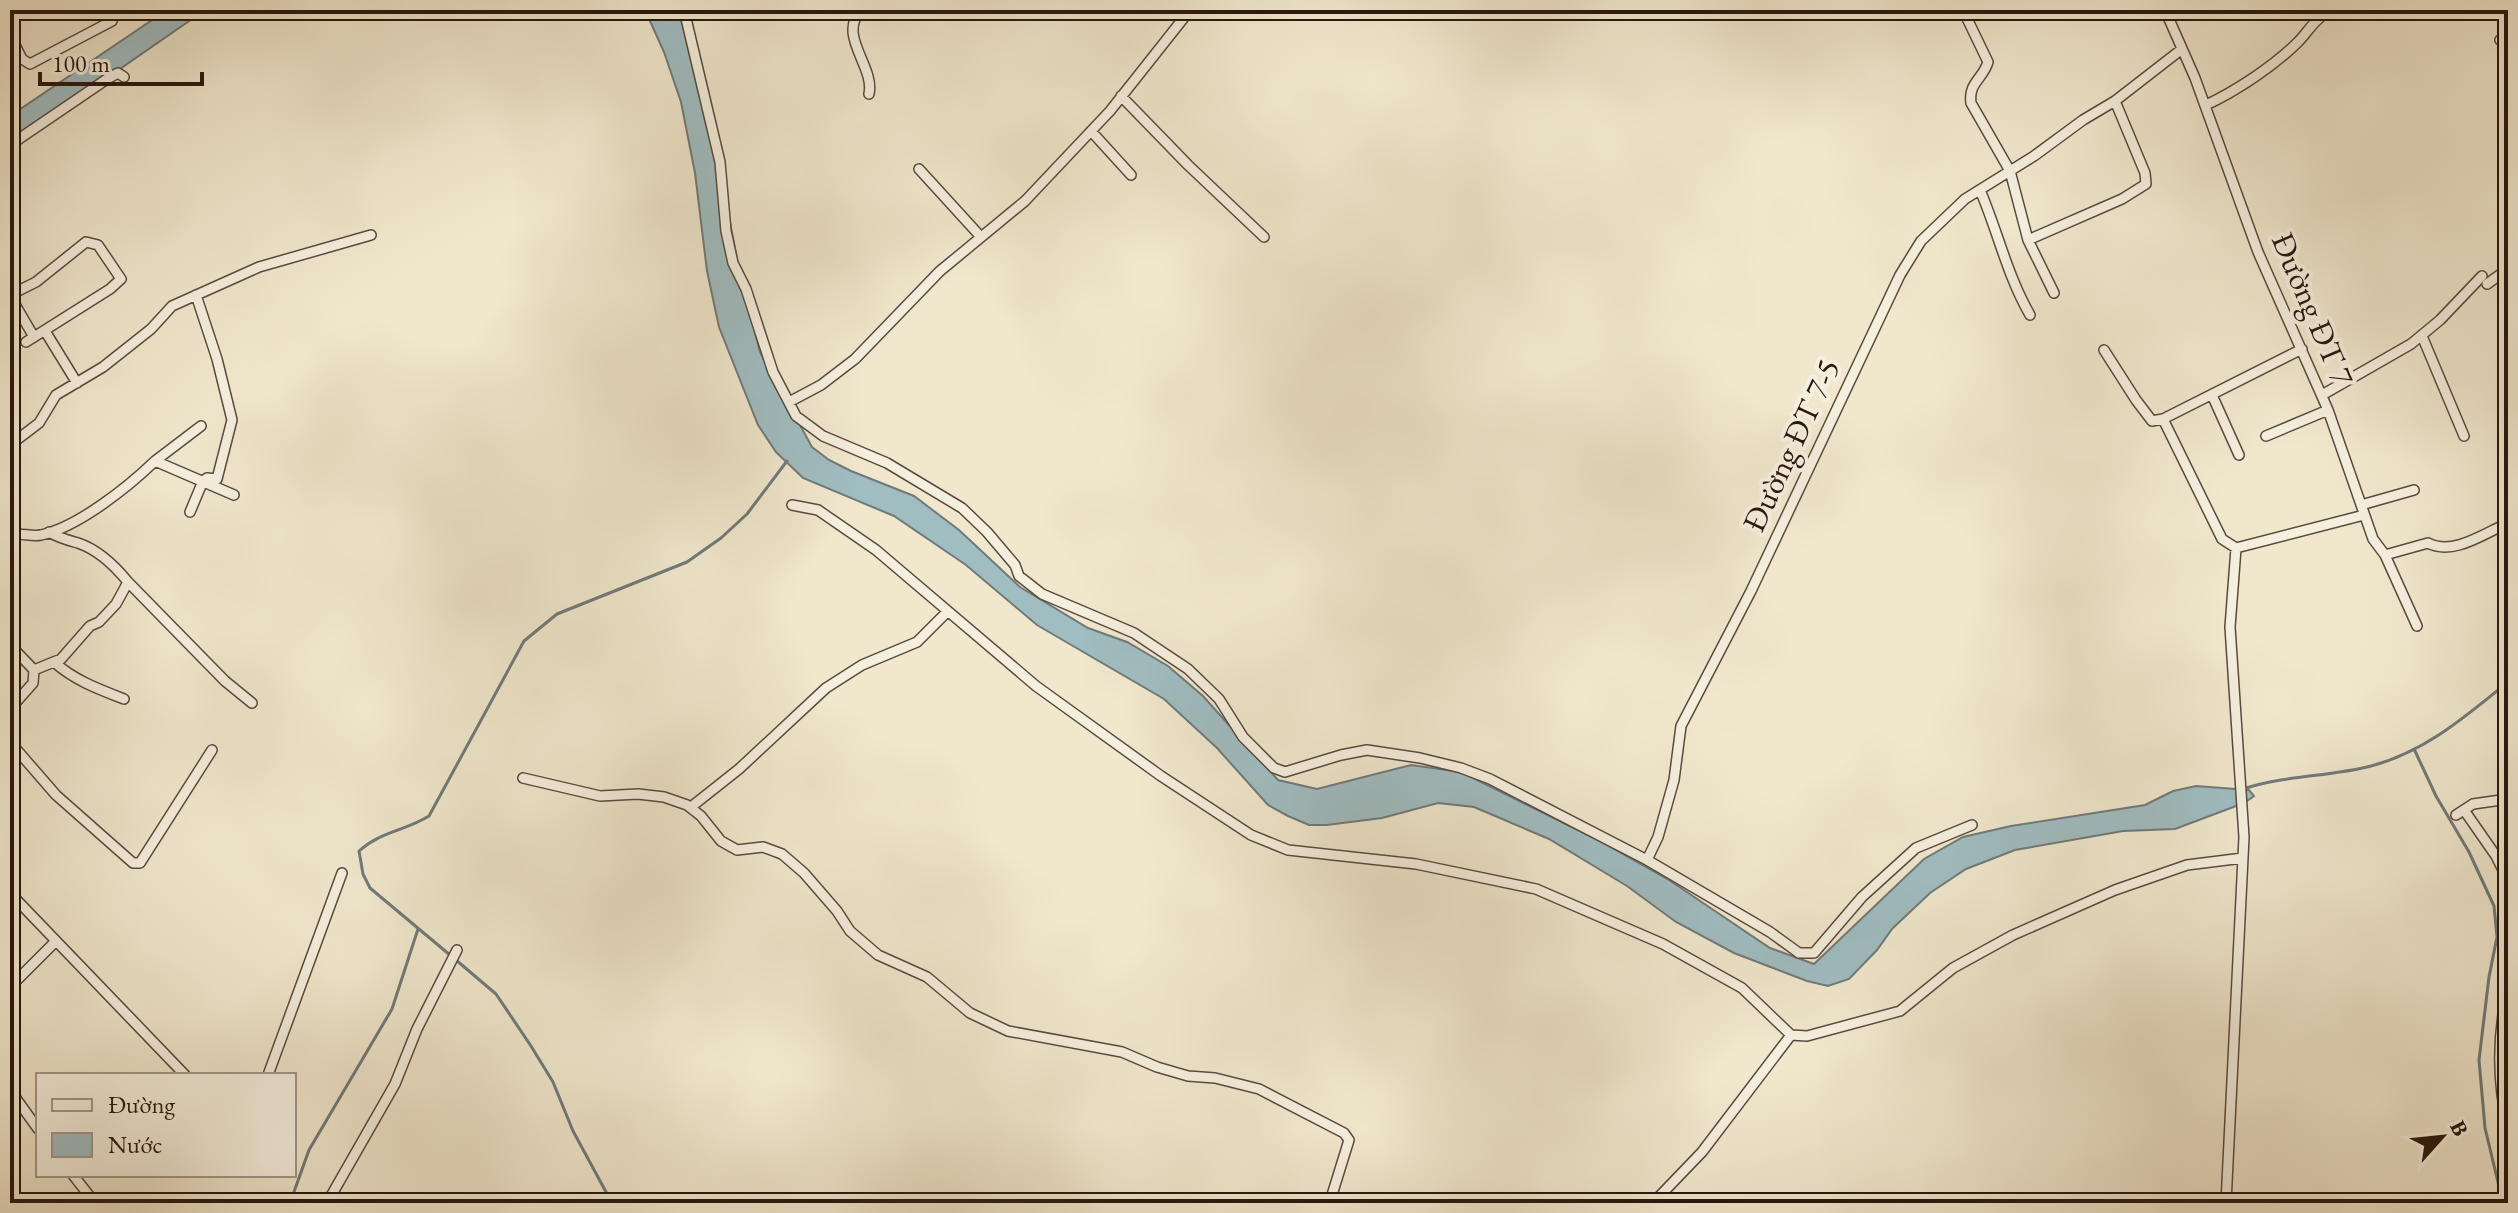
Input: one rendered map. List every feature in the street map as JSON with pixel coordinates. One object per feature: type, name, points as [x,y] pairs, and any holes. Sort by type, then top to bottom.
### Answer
[{"type":"street","points":[[10,13],[16,10]]},
{"type":"street","points":[[684,10],[720,162],[726,231],[733,263],[746,289],[773,372],[796,416],[823,436],[887,463],[962,508],[1015,565],[1019,576],[1042,594],[1134,633],[1188,669],[1213,692],[1243,737],[1274,768],[1285,772],[1367,750],[1461,768],[1490,779],[1647,860],[1770,932],[1799,953],[1814,953],[1862,897],[1916,848],[1972,825]]},
{"type":"street","points":[[861,10],[856,16],[852,37],[871,83],[869,94]]},
{"type":"street","points":[[789,402],[821,385],[855,359],[940,271],[1025,201],[1091,131],[1190,10]]},
{"type":"street","points":[[1928,10],[1935,10]]},
{"type":"street","points":[[1963,10],[1988,62],[1986,71],[1973,84],[1971,103],[2010,171],[2028,240],[2054,293]]},
{"type":"street","name":"Đường ĐT 7","points":[[2165,10],[2206,105],[2258,252],[2328,410],[2373,539],[2385,555],[2417,626]]},
{"type":"street","points":[[2206,105],[2227,95],[2273,61],[2326,13],[2347,10]]},
{"type":"street","points":[[10,35],[13,49],[30,64],[112,21]]},
{"type":"street","name":"Đường ĐT 7-5","points":[[1647,860],[1658,837],[1674,780],[1681,726],[1751,591],[1900,275],[1921,241],[1965,199],[2115,101],[2182,49]]},
{"type":"street","points":[[10,145],[107,79],[118,73],[124,77]]},
{"type":"street","points":[[1121,96],[1264,237]]},
{"type":"street","points":[[2028,240],[2122,199],[2146,184],[2145,173],[2115,101]]},
{"type":"street","points":[[1091,131],[1131,175]]},
{"type":"street","points":[[919,169],[981,237]]},
{"type":"street","points":[[1980,190],[2017,294],[2030,315]]},
{"type":"street","points":[[10,445],[39,423],[56,395],[103,367],[151,329],[172,306],[259,267],[371,235]]},
{"type":"street","points":[[86,242],[98,245],[121,279],[30,340],[10,296],[36,282],[86,242]]},
{"type":"street","points":[[2322,395],[2422,336],[2484,280],[2508,269]]},
{"type":"street","points":[[190,512],[203,481],[207,478],[217,479],[232,420],[217,359],[196,295]]},
{"type":"street","points":[[45,331],[77,383]]},
{"type":"street","points":[[2422,336],[2464,436]]},
{"type":"street","points":[[2104,350],[2152,421],[2163,419],[2302,349]]},
{"type":"street","points":[[2212,395],[2239,455]]},
{"type":"street","points":[[2266,436],[2328,410]]},
{"type":"street","points":[[2163,419],[2222,539],[2236,548],[2362,510],[2414,490]]},
{"type":"street","points":[[10,535],[39,536],[73,521],[128,488],[155,461],[201,426]]},
{"type":"street","points":[[155,461],[234,495]]},
{"type":"street","points":[[792,505],[818,510],[876,550],[1036,686],[1161,776],[1251,835],[1288,850],[1416,864],[1536,889],[1663,944],[1742,988],[1791,1035],[1807,1036],[1900,1011],[1953,968],[2013,935],[2115,890],[2180,867],[2243,858]]},
{"type":"street","points":[[2385,555],[2428,543],[2450,549],[2508,523]]},
{"type":"street","points":[[49,532],[64,541],[90,549],[113,564],[225,681],[252,703]]},
{"type":"street","points":[[2226,1203],[2244,837],[2230,627],[2236,548]]},
{"type":"street","points":[[34,670],[61,659],[90,626],[99,622],[116,604],[128,582]]},
{"type":"street","points":[[691,807],[739,769],[826,688],[862,665],[917,642],[947,612]]},
{"type":"street","points":[[10,645],[34,670],[33,683],[10,709]]},
{"type":"street","points":[[54,662],[66,673],[92,687],[124,699]]},
{"type":"street","points":[[10,742],[56,795],[133,863],[140,863],[212,750]]},
{"type":"street","points":[[523,778],[600,796],[638,794],[664,797],[691,807],[721,841],[737,850],[763,847],[782,854],[804,873],[850,931],[869,947],[898,965],[927,977],[970,1013],[1008,1031],[1122,1052],[1188,1076],[1215,1078],[1259,1089],[1344,1133],[1349,1140],[1332,1195]]},
{"type":"street","points":[[2508,799],[2473,804],[2460,812],[2496,856],[2508,880]]},
{"type":"street","points":[[269,1073],[342,873]]},
{"type":"street","points":[[10,893],[183,1073]]},
{"type":"street","points":[[10,987],[56,941]]},
{"type":"street","points":[[327,1203],[395,1084],[445,970],[457,950]]},
{"type":"street","points":[[2508,988],[2499,1032],[2501,1095],[2508,1129]]},
{"type":"street","points":[[1653,1203],[1702,1152],[1791,1035]]},
{"type":"street","points":[[10,1090],[36,1126]]},
{"type":"street","points":[[75,1177],[95,1203]]},
{"type":"water","points":[[167,10],[205,10],[10,145],[10,116]]},
{"type":"water","points":[[645,10],[683,10],[760,352],[812,447],[851,471],[914,496],[959,530],[1020,587],[1088,628],[1127,642],[1168,666],[1203,696],[1278,780],[1317,789],[1411,765],[1461,772],[1598,840],[1669,880],[1770,948],[1814,964],[1924,859],[1963,837],[2011,826],[2145,805],[2173,791],[2196,786],[2249,790],[2254,796],[2244,803],[2175,829],[2123,831],[2015,850],[1966,869],[1930,893],[1892,929],[1849,979],[1828,986],[1734,953],[1676,922],[1627,886],[1549,839],[1474,807],[1438,803],[1382,818],[1327,825],[1309,825],[1288,816],[1268,805],[1217,748],[1164,699],[1037,625],[966,565],[894,516],[803,478],[776,452],[758,425],[719,327],[707,271],[695,173],[681,102]]},
{"type":"waterway","points":[[450,955],[370,888],[363,874],[359,851],[376,839],[429,816],[524,641],[557,614],[687,562],[721,538],[747,514],[787,461]]},
{"type":"waterway","points":[[2243,789],[2275,781],[2355,770],[2391,760],[2444,732],[2508,682]]},
{"type":"waterway","points":[[2415,751],[2494,906],[2497,937],[2479,1060],[2485,1128],[2503,1203]]},
{"type":"waterway","points":[[290,1203],[309,1150],[392,1009],[418,929]]},
{"type":"waterway","points":[[456,960],[496,994],[531,1046],[553,1082],[573,1131],[612,1203]]}]
